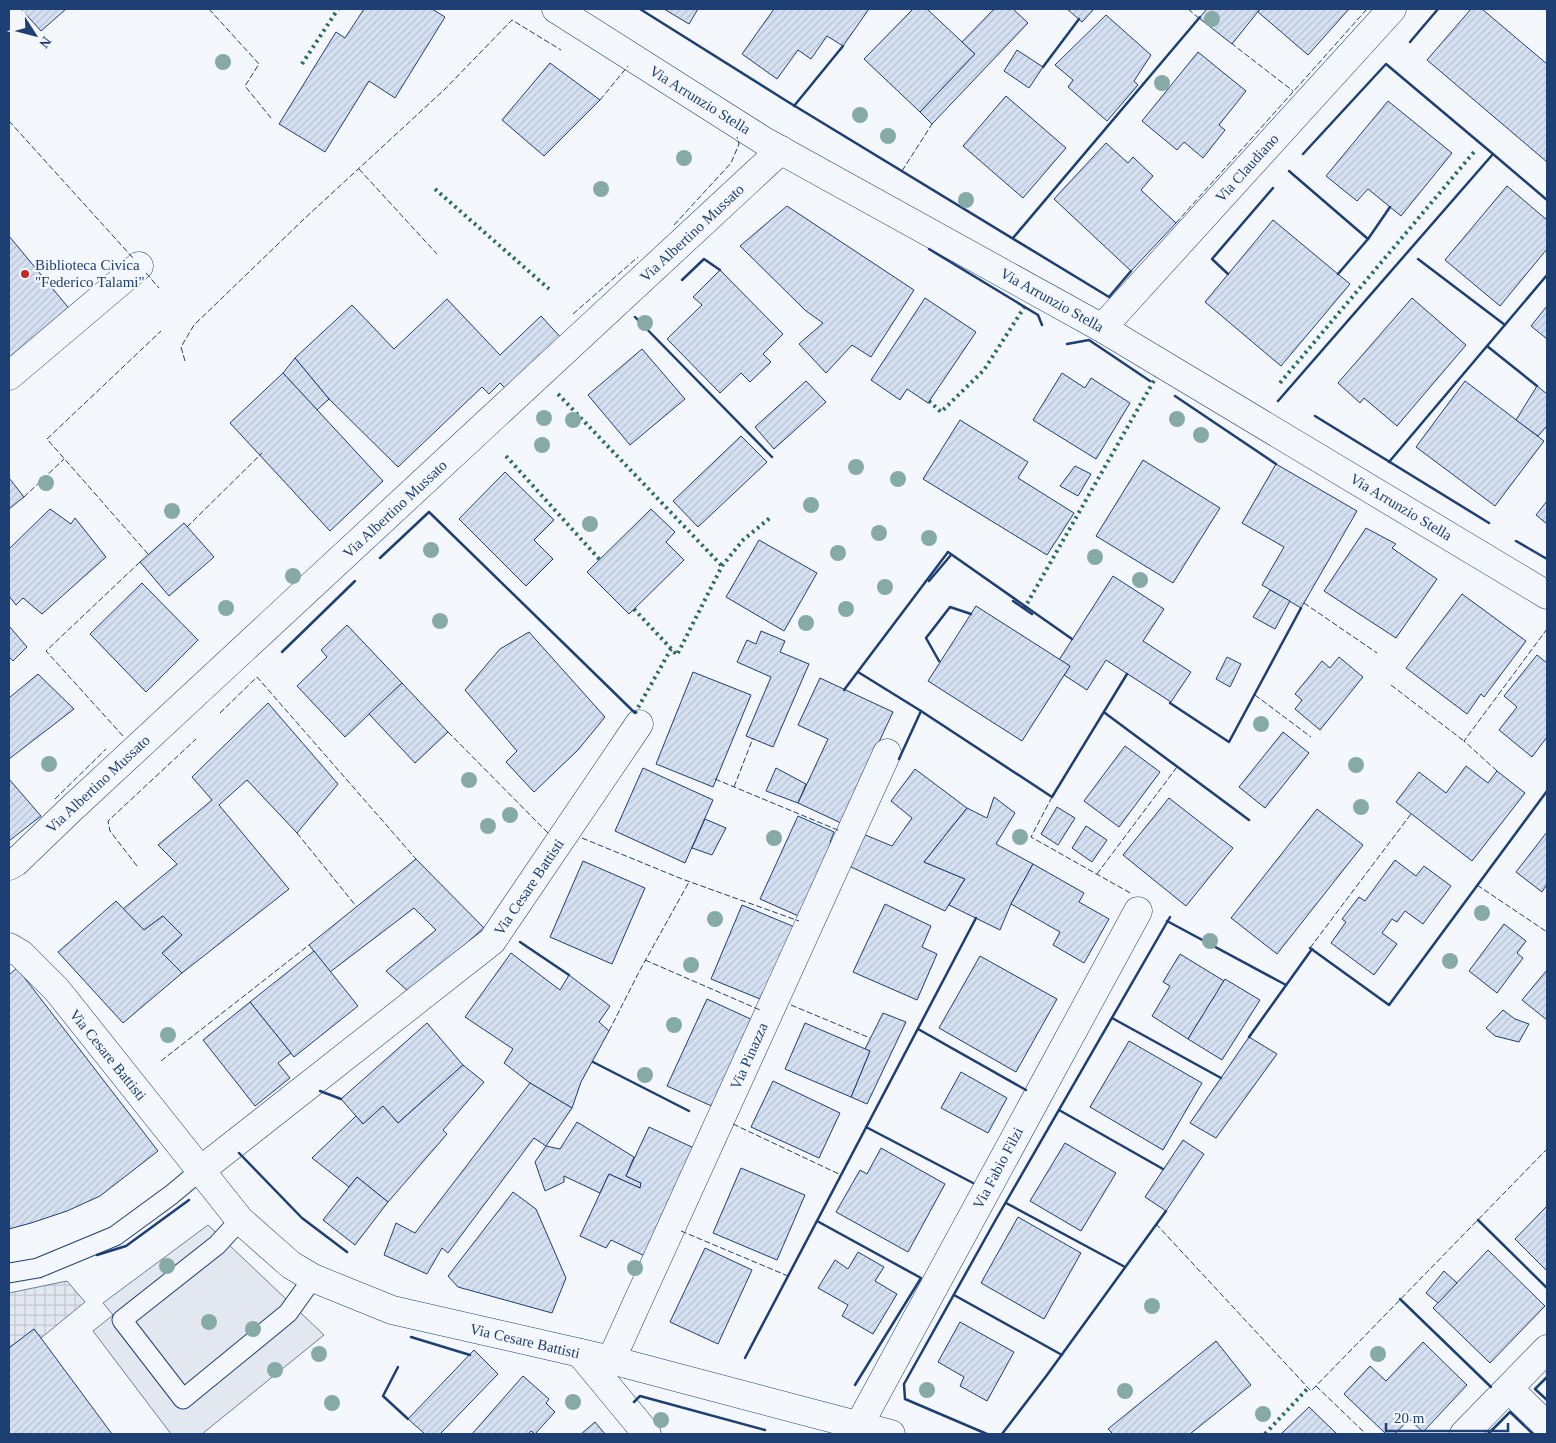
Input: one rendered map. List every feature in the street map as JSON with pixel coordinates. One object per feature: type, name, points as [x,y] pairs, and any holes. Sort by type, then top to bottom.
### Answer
[{"type":"street","name":"Via Arrunzio Stella","points":[[556,9],[773,146],[1102,328],[1547,595]]},
{"type":"street","name":"Via Claudiano","points":[[1102,328],[1392,9]]},
{"type":"street","name":"Via Albertino Mussato","points":[[9,866],[16,862],[773,146]]},
{"type":"street","points":[[9,376],[140,266]]},
{"type":"street","name":"Via Cesare Battisti","points":[[201,1170],[492,941],[639,724]]},
{"type":"street","name":"Via Pinazza","points":[[611,1360],[887,753]]},
{"type":"street","name":"Via Fabio Filzi","points":[[859,1425],[1138,911]]},
{"type":"street","name":"Via Cesare Battisti","points":[[9,947],[21,954],[56,990],[240,1220],[291,1265],[313,1278],[392,1310],[611,1360],[891,1434]]},
{"type":"street","points":[[1464,1434],[1547,1350]]},
{"type":"street","points":[[580,1353],[647,1434]]},
{"type":"street","points":[[1509,1389],[1547,1426]]},
{"type":"lane","points":[[9,1273],[38,1268],[115,1236],[171,1195],[201,1170]]},
{"type":"lane","points":[[240,1220],[217,1245],[122,1320],[183,1399],[288,1313],[313,1278]]},
{"type":"shaded area","points":[[208,1225],[324,1335],[202,1434],[171,1434],[93,1331],[113,1315],[103,1303]]},
{"type":"shaded area","points":[[67,1281],[85,1302],[41,1338],[34,1329],[9,1348],[9,1293]]},
{"type":"building","points":[[21,9],[66,9],[41,31]]},
{"type":"building","points":[[364,9],[432,9],[445,17],[395,98],[369,81],[325,152],[279,124],[336,32],[345,38]]},
{"type":"building","points":[[664,9],[698,9],[689,24]]},
{"type":"building","points":[[774,9],[869,9],[843,46],[827,36],[811,59],[798,50],[777,79],[742,54]]},
{"type":"building","points":[[913,9],[927,9],[975,54],[920,112],[864,59]]},
{"type":"building","points":[[994,9],[1013,9],[1028,23],[932,124],[920,112],[975,54],[962,42]]},
{"type":"building","points":[[1067,9],[1094,9],[1082,22]]},
{"type":"building","points":[[1207,9],[1260,9],[1232,44],[1199,18]]},
{"type":"building","points":[[1260,9],[1349,9],[1308,55],[1258,12]]},
{"type":"building","points":[[1471,9],[1482,9],[1547,64],[1547,162],[1427,60]]},
{"type":"building","points":[[1106,15],[1151,55],[1134,81],[1138,85],[1107,121],[1068,87],[1073,80],[1055,65]]},
{"type":"building","points":[[1017,50],[1043,67],[1029,88],[1004,71]]},
{"type":"building","points":[[1198,52],[1246,91],[1219,125],[1225,130],[1203,158],[1184,142],[1177,150],[1142,121]]},
{"type":"building","points":[[550,63],[600,100],[544,156],[502,120]]},
{"type":"building","points":[[1006,96],[1066,148],[1023,198],[963,146]]},
{"type":"building","points":[[1388,101],[1452,153],[1401,216],[1368,189],[1357,201],[1326,176]]},
{"type":"building","points":[[1106,143],[1128,163],[1133,157],[1153,176],[1141,190],[1176,223],[1131,271],[1054,199]]},
{"type":"building","points":[[1507,186],[1547,220],[1547,249],[1500,306],[1445,260]]},
{"type":"building","points":[[787,206],[914,290],[871,357],[852,345],[826,373],[799,344],[823,323],[806,311],[740,246]]},
{"type":"building","points":[[1273,220],[1350,284],[1281,366],[1205,302]]},
{"type":"building","name":"Biblioteca Civica \"Federico Talami\"","points":[[9,236],[72,312],[9,365]]},
{"type":"building","points":[[720,270],[783,334],[763,354],[771,362],[750,382],[741,373],[720,393],[667,339],[702,305],[693,297]]},
{"type":"building","points":[[925,298],[976,332],[928,403],[907,389],[900,400],[871,380]]},
{"type":"building","points":[[1412,298],[1466,345],[1397,426],[1364,398],[1360,403],[1338,383]]},
{"type":"building","points":[[447,299],[500,355],[541,316],[564,341],[510,393],[500,383],[489,394],[482,387],[398,467],[329,399],[295,358],[352,305],[394,349]]},
{"type":"building","points":[[1547,306],[1547,339],[1531,326]]},
{"type":"building","points":[[642,349],[685,399],[630,445],[588,395]]},
{"type":"building","points":[[295,358],[329,399],[317,410],[283,373]]},
{"type":"building","points":[[283,373],[383,481],[330,531],[230,423]]},
{"type":"building","points":[[1062,373],[1085,388],[1091,378],[1130,403],[1096,459],[1033,420]]},
{"type":"building","points":[[806,381],[826,402],[774,449],[755,427]]},
{"type":"building","points":[[1465,381],[1544,441],[1495,506],[1416,447]]},
{"type":"building","points":[[1537,386],[1547,394],[1547,426],[1538,436],[1516,420]]},
{"type":"building","points":[[960,420],[1028,462],[1018,478],[1074,513],[1047,555],[923,479]]},
{"type":"building","points":[[741,436],[767,462],[698,527],[673,501]]},
{"type":"building","points":[[1143,460],[1220,508],[1173,583],[1096,536]]},
{"type":"building","points":[[1276,464],[1357,511],[1301,608],[1262,585],[1284,547],[1242,523]]},
{"type":"building","points":[[1075,466],[1091,474],[1078,496],[1060,486]]},
{"type":"building","points":[[505,472],[554,520],[534,540],[553,559],[526,586],[459,519]]},
{"type":"building","points":[[9,478],[24,497],[9,509]]},
{"type":"building","points":[[1547,501],[1547,524],[1536,515]]},
{"type":"building","points":[[50,509],[71,524],[75,518],[106,557],[42,614],[23,598],[16,605],[9,596],[9,549]]},
{"type":"building","points":[[651,509],[675,532],[666,542],[684,560],[629,614],[587,572]]},
{"type":"building","points":[[184,523],[214,557],[169,596],[140,562]]},
{"type":"building","points":[[1366,528],[1396,544],[1392,548],[1437,579],[1396,638],[1324,591]]},
{"type":"building","points":[[759,540],[817,573],[784,631],[726,597]]},
{"type":"building","points":[[1113,576],[1164,609],[1143,641],[1191,672],[1171,702],[1106,660],[1087,690],[1064,675],[1070,666],[1059,660]]},
{"type":"building","points":[[142,583],[198,640],[146,692],[90,634]]},
{"type":"building","points":[[1270,590],[1290,601],[1275,629],[1253,617]]},
{"type":"building","points":[[1462,594],[1526,641],[1484,697],[1481,694],[1467,714],[1406,668]]},
{"type":"building","points":[[976,606],[1070,666],[1022,741],[928,681]]},
{"type":"building","points":[[347,625],[402,683],[345,737],[297,686],[327,657],[321,650]]},
{"type":"building","points":[[9,626],[27,647],[13,661],[9,657]]},
{"type":"building","points":[[761,631],[785,641],[780,652],[809,664],[773,747],[746,736],[771,677],[737,662],[747,640],[756,644]]},
{"type":"building","points":[[529,632],[605,717],[578,750],[534,792],[506,762],[517,751],[465,690],[500,649]]},
{"type":"building","points":[[1537,655],[1547,663],[1547,737],[1532,757],[1499,730],[1517,707],[1504,696]]},
{"type":"building","points":[[1227,657],[1241,664],[1230,687],[1216,679]]},
{"type":"building","points":[[1339,657],[1363,677],[1320,730],[1295,709],[1302,700],[1295,694],[1322,661],[1330,668]]},
{"type":"building","points":[[693,672],[751,695],[713,787],[656,764]]},
{"type":"building","points":[[38,674],[74,709],[9,759],[9,698]]},
{"type":"building","points":[[820,678],[893,712],[841,823],[798,803],[828,739],[798,725]]},
{"type":"building","points":[[402,683],[448,732],[415,763],[369,714]]},
{"type":"building","points":[[268,703],[338,784],[297,833],[247,780],[219,805],[289,889],[182,973],[162,953],[182,935],[163,916],[144,930],[123,909],[177,864],[158,845],[212,800],[192,777]]},
{"type":"building","points":[[1283,732],[1309,753],[1265,808],[1239,787]]},
{"type":"building","points":[[1125,746],[1160,772],[1119,827],[1084,801]]},
{"type":"building","points":[[1466,766],[1488,783],[1497,771],[1525,793],[1472,861],[1396,802],[1419,772],[1446,793]]},
{"type":"building","points":[[643,768],[713,800],[685,863],[615,831]]},
{"type":"building","points":[[776,768],[806,784],[798,803],[766,791]]},
{"type":"building","points":[[915,769],[967,808],[924,862],[965,879],[945,911],[849,866],[863,834],[892,846],[912,818],[891,801]]},
{"type":"building","points":[[9,779],[41,816],[9,841]]},
{"type":"building","points":[[994,797],[1015,813],[996,844],[1033,864],[1011,904],[1000,930],[949,905],[965,879],[924,862],[967,808],[987,818]]},
{"type":"building","points":[[1169,798],[1233,848],[1186,906],[1123,855]]},
{"type":"building","points":[[1057,807],[1075,818],[1058,845],[1041,834]]},
{"type":"building","points":[[1317,809],[1363,845],[1277,954],[1231,918]]},
{"type":"building","points":[[798,816],[834,832],[830,842],[835,845],[803,918],[760,899]]},
{"type":"building","points":[[705,819],[726,828],[712,855],[692,848]]},
{"type":"building","points":[[1086,826],[1107,840],[1092,862],[1072,848]]},
{"type":"building","points":[[1547,832],[1547,884],[1542,892],[1516,872]]},
{"type":"building","points":[[416,859],[484,928],[410,993],[386,971],[436,930],[414,908],[330,972],[309,945]]},
{"type":"building","points":[[1395,860],[1416,876],[1424,866],[1451,886],[1423,924],[1405,911],[1397,922],[1392,919],[1382,933],[1397,944],[1374,975],[1331,943],[1346,922],[1342,919],[1359,897],[1365,901]]},
{"type":"building","points":[[583,861],[645,888],[612,964],[550,937]]},
{"type":"building","points":[[1033,864],[1084,893],[1079,902],[1109,919],[1084,963],[1053,945],[1060,932],[1011,904]]},
{"type":"building","points":[[116,901],[144,930],[163,916],[182,935],[162,953],[182,973],[123,1023],[58,952]]},
{"type":"building","points":[[885,904],[931,926],[922,947],[937,954],[917,1000],[853,972]]},
{"type":"building","points":[[742,905],[797,928],[765,1001],[711,979]]},
{"type":"building","points":[[1504,924],[1526,941],[1517,953],[1523,958],[1497,993],[1469,971]]},
{"type":"building","points":[[314,951],[358,1006],[294,1057],[250,1002]]},
{"type":"building","points":[[511,953],[560,990],[569,975],[610,1006],[599,1022],[609,1031],[581,1082],[572,1108],[530,1083],[504,1063],[513,1049],[465,1017]]},
{"type":"building","points":[[1180,954],[1224,981],[1188,1039],[1152,1016],[1170,986],[1163,982]]},
{"type":"building","points":[[980,956],[1057,999],[1016,1072],[939,1028]]},
{"type":"building","points":[[17,968],[158,1151],[100,1196],[67,1211],[9,1229],[9,975]]},
{"type":"building","points":[[1547,970],[1547,1020],[1522,1000]]},
{"type":"building","points":[[1225,979],[1260,1000],[1222,1060],[1188,1039]]},
{"type":"building","points":[[707,999],[755,1021],[716,1108],[667,1086]]},
{"type":"building","points":[[250,1002],[291,1053],[278,1063],[290,1078],[255,1106],[203,1040]]},
{"type":"building","points":[[1503,1010],[1515,1019],[1529,1024],[1519,1042],[1495,1036],[1486,1028]]},
{"type":"building","points":[[883,1013],[906,1022],[867,1104],[851,1097],[870,1051],[865,1049]]},
{"type":"building","points":[[427,1023],[463,1065],[398,1123],[383,1106],[363,1124],[341,1099]]},
{"type":"building","points":[[805,1023],[870,1051],[851,1097],[785,1069]]},
{"type":"building","points":[[1249,1037],[1277,1054],[1216,1138],[1190,1123]]},
{"type":"building","points":[[1129,1041],[1202,1083],[1163,1150],[1090,1107]]},
{"type":"building","points":[[463,1065],[484,1082],[443,1130],[447,1134],[388,1202],[357,1177],[349,1187],[312,1158],[356,1116],[363,1124],[383,1106],[398,1123]]},
{"type":"building","points":[[961,1072],[1007,1098],[988,1133],[941,1108]]},
{"type":"building","points":[[773,1081],[840,1113],[819,1158],[751,1127]]},
{"type":"building","points":[[530,1083],[572,1108],[546,1146],[534,1138],[448,1253],[442,1248],[427,1274],[384,1255],[396,1223],[415,1233]]},
{"type":"building","points":[[577,1122],[634,1157],[626,1176],[641,1183],[640,1188],[609,1174],[600,1193],[564,1176],[564,1182],[545,1191],[535,1162],[546,1146],[560,1149]]},
{"type":"building","points":[[649,1127],[696,1149],[647,1257],[611,1240],[606,1248],[580,1236],[609,1174],[640,1188],[641,1183],[626,1176]]},
{"type":"building","points":[[1183,1140],[1204,1154],[1166,1211],[1145,1197]]},
{"type":"building","points":[[1065,1143],[1116,1173],[1081,1231],[1030,1201]]},
{"type":"building","points":[[881,1148],[945,1184],[908,1252],[836,1212],[860,1170],[867,1174]]},
{"type":"building","points":[[741,1168],[805,1195],[777,1260],[713,1233]]},
{"type":"building","points":[[357,1177],[388,1202],[355,1245],[323,1220]]},
{"type":"building","points":[[513,1192],[536,1209],[566,1278],[552,1313],[458,1287],[448,1276]]},
{"type":"building","points":[[1547,1206],[1547,1271],[1515,1239]]},
{"type":"building","points":[[1018,1217],[1081,1253],[1044,1319],[981,1283]]},
{"type":"building","points":[[705,1248],[752,1270],[718,1344],[670,1322]]},
{"type":"building","points":[[1488,1250],[1545,1306],[1490,1363],[1433,1308]]},
{"type":"building","points":[[858,1252],[884,1267],[875,1281],[897,1294],[873,1334],[842,1316],[848,1305],[818,1288],[835,1260],[848,1269]]},
{"type":"building","points":[[1444,1271],[1457,1283],[1438,1303],[1426,1293]]},
{"type":"building","points":[[960,1322],[1014,1352],[987,1401],[960,1386],[964,1377],[938,1362]]},
{"type":"building","points":[[34,1329],[112,1434],[9,1434],[9,1348]]},
{"type":"building","points":[[1216,1341],[1251,1385],[1190,1434],[1113,1434],[1108,1429]]},
{"type":"building","points":[[1423,1342],[1467,1385],[1423,1432],[1409,1419],[1395,1434],[1386,1434],[1344,1394],[1370,1366],[1386,1381]]},
{"type":"building","points":[[474,1350],[498,1374],[440,1434],[425,1434],[408,1419]]},
{"type":"building","points":[[523,1376],[549,1399],[546,1403],[555,1412],[535,1434],[531,1431],[528,1434],[472,1434]]},
{"type":"building","points":[[1309,1407],[1337,1434],[1281,1434]]},
{"type":"building","points":[[595,1422],[605,1434],[581,1434]]},
{"type":"hedge","points":[[302,64],[338,9]]},
{"type":"hedge","points":[[1280,383],[1474,152]]},
{"type":"hedge","points":[[435,189],[549,289]]},
{"type":"hedge","points":[[929,401],[941,412],[984,370],[1025,306]]},
{"type":"hedge","points":[[1024,609],[1156,377]]},
{"type":"hedge","points":[[558,394],[722,566]]},
{"type":"hedge","points":[[506,456],[600,560]]},
{"type":"hedge","points":[[634,609],[677,655],[722,566],[743,540],[771,517]]},
{"type":"hedge","points":[[635,713],[671,649]]},
{"type":"hedge","points":[[1265,1434],[1308,1388]]},
{"type":"fence","points":[[209,9],[259,64],[245,86],[271,118]]},
{"type":"fence","points":[[1188,9],[1201,20]]},
{"type":"fence","points":[[1176,223],[1367,9]]},
{"type":"fence","points":[[185,361],[181,347],[194,325],[304,219],[444,90],[512,20],[561,50]]},
{"type":"fence","points":[[1231,43],[1293,91]]},
{"type":"fence","points":[[600,100],[628,66]]},
{"type":"fence","points":[[9,121],[133,258]]},
{"type":"fence","points":[[902,171],[932,124]]},
{"type":"fence","points":[[674,225],[731,163],[739,144],[737,137]]},
{"type":"fence","points":[[359,169],[437,254]]},
{"type":"fence","points":[[573,314],[638,257]]},
{"type":"fence","points":[[146,273],[159,288]]},
{"type":"fence","points":[[148,554],[47,439],[161,331]]},
{"type":"fence","points":[[187,527],[262,453]]},
{"type":"fence","points":[[24,497],[64,459]]},
{"type":"fence","points":[[123,736],[46,651],[140,562]]},
{"type":"fence","points":[[1304,603],[1377,653]]},
{"type":"fence","points":[[1497,771],[1464,741],[1547,629]]},
{"type":"fence","points":[[220,713],[257,677],[416,859]]},
{"type":"fence","points":[[1391,685],[1464,741]]},
{"type":"fence","points":[[1255,695],[1311,737]]},
{"type":"fence","points":[[448,732],[550,835]]},
{"type":"fence","points":[[734,787],[753,738]]},
{"type":"fence","points":[[137,866],[110,831],[108,821],[196,739]]},
{"type":"fence","points":[[55,799],[106,749]]},
{"type":"fence","points":[[1097,874],[1177,767]]},
{"type":"fence","points":[[715,779],[840,831]]},
{"type":"fence","points":[[1052,797],[1031,837],[1132,894]]},
{"type":"fence","points":[[1310,948],[1411,814]]},
{"type":"fence","points":[[297,833],[356,906]]},
{"type":"fence","points":[[582,838],[682,879],[799,921]]},
{"type":"fence","points":[[609,1031],[640,970],[689,882]]},
{"type":"fence","points":[[1477,885],[1547,932]]},
{"type":"fence","points":[[161,1061],[309,945]]},
{"type":"fence","points":[[645,960],[760,1010]]},
{"type":"fence","points":[[791,1005],[870,1038]]},
{"type":"fence","points":[[733,1124],[841,1175]]},
{"type":"fence","points":[[1156,1224],[1311,1391],[1547,1149]]},
{"type":"fence","points":[[681,1231],[788,1276]]},
{"type":"fence","points":[[1316,1386],[1366,1434]]},
{"type":"wall","points":[[640,9],[785,100],[1109,297],[1131,271]]},
{"type":"wall","points":[[1410,42],[1438,9]]},
{"type":"wall","points":[[1013,238],[1200,17]]},
{"type":"wall","points":[[1043,67],[1079,19]]},
{"type":"wall","points":[[794,106],[843,46]]},
{"type":"wall","points":[[1303,154],[1386,64],[1493,154]]},
{"type":"wall","points":[[1278,401],[1493,154],[1547,200]]},
{"type":"wall","points":[[1289,171],[1368,239],[1338,274]]},
{"type":"wall","points":[[1228,274],[1212,259],[1273,188]]},
{"type":"wall","points":[[1368,239],[1390,207]]},
{"type":"wall","points":[[929,249],[1038,315],[1042,325]]},
{"type":"wall","points":[[682,280],[704,259],[720,270]]},
{"type":"wall","points":[[1418,259],[1505,325]]},
{"type":"wall","points":[[1389,462],[1547,275]]},
{"type":"wall","points":[[635,317],[772,457]]},
{"type":"wall","points":[[1067,344],[1089,340],[1150,381]]},
{"type":"wall","points":[[1487,346],[1537,386]]},
{"type":"wall","points":[[1175,396],[1276,464]]},
{"type":"wall","points":[[1315,416],[1489,523]]},
{"type":"wall","points":[[380,558],[429,512],[635,713]]},
{"type":"wall","points":[[1516,541],[1547,559]]},
{"type":"wall","points":[[844,690],[948,552],[1072,639]]},
{"type":"wall","points":[[929,581],[951,555]]},
{"type":"wall","points":[[282,652],[355,581]]},
{"type":"wall","points":[[1013,601],[1032,614]]},
{"type":"wall","points":[[939,661],[926,638],[950,607],[971,614]]},
{"type":"wall","points":[[1170,703],[1229,742],[1301,608]]},
{"type":"wall","points":[[858,672],[921,711],[899,759]]},
{"type":"wall","points":[[921,711],[1052,797],[1127,674]]},
{"type":"wall","points":[[1105,713],[1249,820]]},
{"type":"wall","points":[[1310,948],[1389,1005],[1547,791]]},
{"type":"wall","points":[[987,1434],[905,1399],[904,1384],[995,1221],[1170,917]]},
{"type":"wall","points":[[745,1358],[976,918]]},
{"type":"wall","points":[[1167,921],[1286,985]]},
{"type":"wall","points":[[520,942],[569,975]]},
{"type":"wall","points":[[1249,1037],[1312,949]]},
{"type":"wall","points":[[1112,1018],[1221,1078]]},
{"type":"wall","points":[[918,1029],[1026,1090]]},
{"type":"wall","points":[[593,1062],[689,1111]]},
{"type":"wall","points":[[320,1091],[341,1099]]},
{"type":"wall","points":[[1059,1110],[1163,1169]]},
{"type":"wall","points":[[866,1127],[973,1183]]},
{"type":"wall","points":[[239,1153],[302,1218],[347,1252]]},
{"type":"wall","points":[[97,1255],[126,1246],[189,1200]]},
{"type":"wall","points":[[1006,1203],[1125,1267]]},
{"type":"wall","points":[[1002,1434],[1166,1211]]},
{"type":"wall","points":[[1478,1220],[1547,1288]]},
{"type":"wall","points":[[817,1221],[921,1278],[855,1385]]},
{"type":"wall","points":[[954,1295],[1062,1355]]},
{"type":"wall","points":[[1400,1299],[1491,1387]]},
{"type":"wall","points":[[411,1337],[470,1355]]},
{"type":"wall","points":[[398,1367],[383,1396],[408,1419]]},
{"type":"wall","points":[[1547,1377],[1535,1389],[1547,1400]]},
{"type":"wall","points":[[634,1402],[640,1396],[765,1430]]},
{"type":"wall","points":[[1488,1434],[1510,1412],[1533,1434]]},
{"type":"place","name":"Biblioteca Civica \"Federico Talami\"","points":[[25,274]]}]
